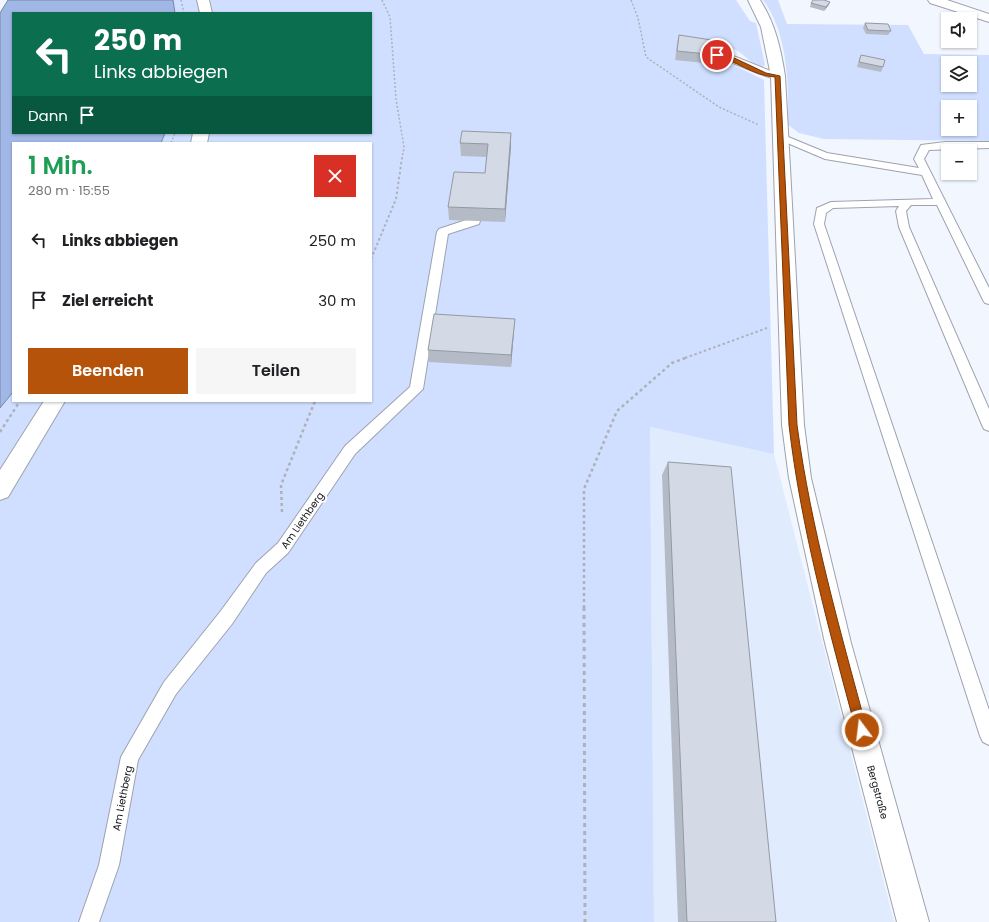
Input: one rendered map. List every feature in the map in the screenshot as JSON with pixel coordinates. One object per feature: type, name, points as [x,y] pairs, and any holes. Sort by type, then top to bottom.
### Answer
[{"type":"street","points":[[203,0],[206,12]]},
{"type":"street","name":"Bergstraße","points":[[754,0],[761,10],[770,35],[778,76],[793,425],[800,478],[838,642],[913,922]]},
{"type":"street","points":[[934,0],[989,18]]},
{"type":"street","points":[[0,490],[54,402]]},
{"type":"lane","points":[[717,55],[726,56],[765,75],[778,76]]},
{"type":"lane","points":[[781,137],[825,156],[927,174]]},
{"type":"lane","points":[[989,145],[945,145],[925,148],[920,159],[989,300]]},
{"type":"lane","points":[[908,202],[901,211],[904,227],[989,425]]},
{"type":"lane","points":[[941,202],[831,204],[821,211],[819,224],[989,736]]},
{"type":"lane","name":"Am Liethberg","points":[[89,922],[110,866],[130,757],[170,688],[226,618],[261,568],[283,548],[350,450],[416,389],[443,232],[475,221]]},
{"type":"path","points":[[181,0],[184,12]]},
{"type":"path","points":[[372,258],[396,199],[404,146],[396,99],[390,17],[382,0]]},
{"type":"path","points":[[631,0],[638,18],[646,57],[719,107],[747,120]]},
{"type":"path","points":[[585,922],[584,489],[617,411],[672,363],[770,326],[789,326]]},
{"type":"path","points":[[0,432],[19,402]]},
{"type":"path","points":[[283,548],[281,485],[315,402]]},
{"type":"shaded area","points":[[8,0],[173,0],[175,12],[12,12],[12,134],[165,134],[161,142],[12,142],[12,393],[0,408],[0,13]]},
{"type":"shaded area","points":[[173,0],[736,0],[750,21],[756,23],[765,65],[761,69],[736,50],[716,45],[677,44],[675,60],[721,59],[764,80],[774,454],[650,427],[654,922],[0,922],[0,408],[12,393],[12,402],[372,402],[372,142],[161,142],[165,134],[372,134],[372,12],[175,12]]},
{"type":"shaded area","points":[[763,0],[778,0],[787,24],[908,25],[924,54],[989,55],[989,141],[824,139],[799,133],[787,124],[787,76],[782,43],[777,27]]},
{"type":"shaded area","points":[[650,427],[774,454],[894,922],[654,922]]},
{"type":"building","points":[[813,0],[824,0],[830,2],[826,7],[811,3]]},
{"type":"building","points":[[865,23],[888,24],[891,31],[868,30]]},
{"type":"building","points":[[679,35],[718,41],[717,55],[677,51]]},
{"type":"building","points":[[861,55],[885,60],[883,67],[859,62]]},
{"type":"building","points":[[462,131],[511,133],[505,209],[448,207],[454,172],[485,173],[488,144],[460,143]]},
{"type":"building","points":[[434,314],[515,319],[511,355],[428,350]]},
{"type":"building","points":[[668,462],[731,467],[776,922],[687,922]]},
{"type":"route","points":[[717,55],[726,56],[765,75],[778,76],[793,425],[800,478],[838,642],[862,730]]}]
